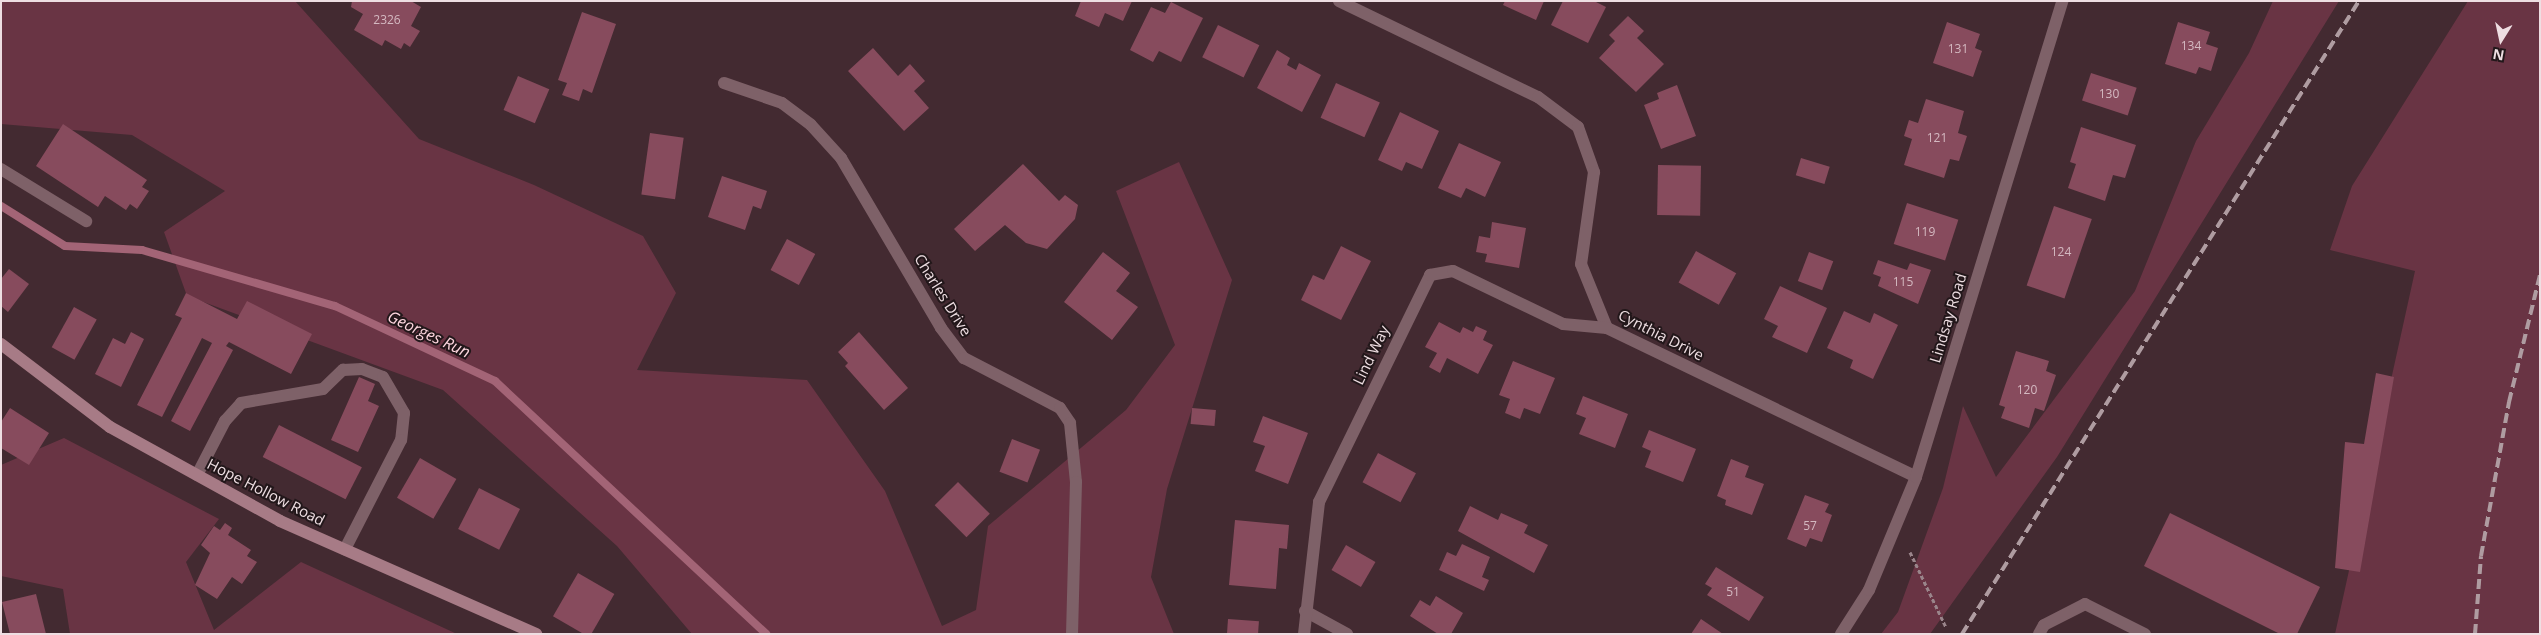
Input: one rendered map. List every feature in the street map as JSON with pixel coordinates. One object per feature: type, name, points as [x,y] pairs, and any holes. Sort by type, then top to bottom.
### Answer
[{"type":"main road","name":"Hope Hollow Road","points":[[1,344],[110,426],[280,520],[536,634]]},
{"type":"street","name":"Cynthia Drive","points":[[1339,1],[1538,97],[1578,127],[1594,172],[1581,264],[1607,328],[1916,477]]},
{"type":"street","name":"Lindsay Road","points":[[1841,634],[1869,590],[1916,477],[2062,1]]},
{"type":"street","name":"Charles Drive","points":[[724,83],[782,103],[811,125],[841,158],[941,328],[964,358],[1060,408],[1070,423],[1076,482],[1072,634]]},
{"type":"street","points":[[1,169],[86,221]]},
{"type":"street","name":"Lind Way","points":[[1304,634],[1304,611],[1319,502],[1430,275],[1453,271],[1563,324],[1607,328]]},
{"type":"street","points":[[197,474],[225,421],[241,403],[323,389],[343,370],[382,377],[404,413],[401,440],[345,548]]},
{"type":"street","points":[[2039,634],[2044,625],[2085,604],[2145,634]]},
{"type":"street","points":[[1304,611],[1347,634]]},
{"type":"path","points":[[1910,552],[1946,627]]},
{"type":"shaded area","points":[[1,1],[295,1],[419,139],[534,185],[643,236],[676,293],[637,370],[807,380],[885,491],[942,626],[976,610],[988,526],[1126,410],[1175,345],[1116,191],[1179,162],[1232,280],[1167,489],[1151,577],[1174,634],[692,634],[617,546],[443,390],[187,296],[164,232],[225,191],[132,135],[1,124]]},
{"type":"shaded area","points":[[2273,1],[2339,1],[2057,457],[1930,634],[1881,634],[1898,612],[1943,488],[1963,406],[1996,477],[2135,291],[2196,141],[2249,53]]},
{"type":"shaded area","points":[[2468,1],[2540,1],[2540,634],[2335,634],[2415,271],[2330,250],[2352,186]]},
{"type":"shaded area","points":[[64,438],[219,519],[186,562],[214,630],[301,562],[457,634],[70,634],[63,589],[1,576],[1,465]]},
{"type":"building","points":[[352,1],[411,1],[421,7],[411,26],[420,31],[410,47],[404,43],[401,49],[385,40],[382,46],[354,30],[363,14],[351,7]]},
{"type":"building","points":[[1081,1],[1132,1],[1123,21],[1105,13],[1099,27],[1075,16]]},
{"type":"building","points":[[1505,1],[1544,1],[1536,20],[1503,5]]},
{"type":"building","points":[[1563,1],[1594,1],[1606,7],[1588,43],[1551,25]]},
{"type":"building","points":[[1171,2],[1203,18],[1181,62],[1159,51],[1153,62],[1130,50],[1151,7],[1165,13]]},
{"type":"building","points":[[582,12],[616,24],[592,93],[583,89],[579,101],[562,95],[567,83],[558,80]]},
{"type":"building","points":[[1628,16],[1644,31],[1637,38],[1664,64],[1636,92],[1599,58],[1615,41],[1609,35]]},
{"type":"building","points":[[1947,22],[1980,34],[1975,48],[1982,51],[1973,77],[1933,63]]},
{"type":"building","points":[[2178,22],[2210,32],[2206,44],[2218,48],[2211,71],[2199,67],[2196,74],[2165,64]]},
{"type":"building","points":[[1218,25],[1259,45],[1244,78],[1202,57]]},
{"type":"building","points":[[873,48],[898,76],[910,64],[925,81],[914,91],[929,108],[904,131],[848,71]]},
{"type":"building","points":[[1277,50],[1290,58],[1287,65],[1296,70],[1299,63],[1321,75],[1302,112],[1257,88]]},
{"type":"building","points":[[2091,73],[2137,88],[2128,115],[2082,101]]},
{"type":"building","points":[[518,76],[549,89],[535,123],[504,110]]},
{"type":"building","points":[[1336,83],[1380,103],[1364,137],[1321,118]]},
{"type":"building","points":[[1677,85],[1696,136],[1661,149],[1644,105],[1659,99],[1657,93]]},
{"type":"building","points":[[1926,99],[1964,111],[1958,133],[1967,136],[1959,161],[1950,159],[1944,178],[1904,165],[1912,139],[1904,136],[1909,120],[1918,123]]},
{"type":"building","points":[[1400,112],[1439,131],[1422,169],[1406,162],[1402,171],[1378,160]]},
{"type":"building","points":[[63,124],[147,180],[142,187],[149,191],[137,209],[130,204],[126,210],[105,196],[98,207],[36,166]]},
{"type":"building","points":[[2081,127],[2136,145],[2125,178],[2113,175],[2105,201],[2068,188],[2076,164],[2070,162]]},
{"type":"building","points":[[650,133],[684,138],[675,199],[641,194]]},
{"type":"building","points":[[1459,143],[1501,162],[1485,197],[1466,188],[1461,198],[1438,188]]},
{"type":"building","points":[[1801,158],[1830,167],[1824,184],[1796,175]]},
{"type":"building","points":[[1023,164],[1059,201],[1065,195],[1078,205],[1075,219],[1047,249],[1026,243],[1005,225],[975,251],[954,229]]},
{"type":"building","points":[[1658,165],[1701,166],[1700,216],[1657,215]]},
{"type":"building","points":[[722,176],[767,191],[761,209],[753,206],[745,230],[708,217]]},
{"type":"building","points":[[1907,203],[1958,220],[1945,261],[1894,244]]},
{"type":"building","points":[[2054,206],[2092,219],[2064,298],[2027,285]]},
{"type":"building","points":[[1492,222],[1526,228],[1519,268],[1485,262],[1487,254],[1476,252],[1479,236],[1490,238]]},
{"type":"building","points":[[787,239],[815,254],[799,285],[771,270]]},
{"type":"building","points":[[1341,246],[1371,261],[1341,320],[1301,300],[1313,275],[1324,280]]},
{"type":"building","points":[[1696,251],[1736,273],[1719,305],[1679,282]]},
{"type":"building","points":[[1103,252],[1130,273],[1116,291],[1138,307],[1112,340],[1064,302]]},
{"type":"building","points":[[1809,252],[1833,261],[1822,290],[1798,281]]},
{"type":"building","points":[[1878,260],[1907,270],[1910,263],[1931,270],[1918,304],[1878,286],[1881,277],[1873,274]]},
{"type":"building","points":[[9,269],[29,284],[8,312],[1,306],[1,279]]},
{"type":"building","points":[[1780,286],[1827,308],[1807,353],[1772,337],[1778,326],[1764,319]]},
{"type":"building","points":[[186,293],[237,319],[247,301],[312,334],[291,374],[229,342],[226,346],[233,350],[190,431],[171,421],[212,343],[202,338],[162,417],[137,405],[182,318],[175,315]]},
{"type":"building","points":[[74,307],[97,320],[74,360],[52,347]]},
{"type":"building","points":[[1844,311],[1870,323],[1874,313],[1898,325],[1873,379],[1850,368],[1853,360],[1827,348]]},
{"type":"building","points":[[1439,322],[1460,333],[1463,327],[1473,332],[1476,326],[1487,331],[1483,340],[1493,345],[1478,374],[1447,358],[1440,373],[1429,367],[1437,353],[1425,347]]},
{"type":"building","points":[[131,332],[144,339],[121,387],[95,374],[113,338],[125,344]]},
{"type":"building","points":[[859,332],[908,388],[884,410],[845,366],[848,363],[838,352]]},
{"type":"building","points":[[2016,351],[2049,361],[2046,371],[2056,375],[2044,411],[2035,408],[2029,428],[2001,418],[2005,407],[1999,405]]},
{"type":"building","points":[[1513,361],[1555,378],[1540,414],[1524,408],[1520,419],[1505,413],[1510,399],[1499,395]]},
{"type":"building","points":[[2376,373],[2394,377],[2360,572],[2335,568],[2345,442],[2364,444]]},
{"type":"building","points":[[359,377],[375,384],[368,401],[379,406],[358,452],[331,440]]},
{"type":"building","points":[[1583,396],[1628,414],[1615,448],[1579,434],[1586,418],[1576,414]]},
{"type":"building","points":[[10,408],[49,433],[29,465],[1,448],[1,422]]},
{"type":"building","points":[[1192,408],[1216,410],[1215,426],[1191,424]]},
{"type":"building","points":[[1263,416],[1308,433],[1288,484],[1255,471],[1265,446],[1253,442]]},
{"type":"building","points":[[279,425],[362,467],[346,499],[263,457]]},
{"type":"building","points":[[1649,430],[1696,449],[1683,482],[1645,467],[1651,451],[1642,447]]},
{"type":"building","points":[[1012,439],[1040,450],[1027,482],[999,472]]},
{"type":"building","points":[[1378,453],[1416,473],[1400,502],[1363,482]]},
{"type":"building","points":[[420,458],[456,479],[433,519],[397,498]]},
{"type":"building","points":[[1731,459],[1749,466],[1745,477],[1764,484],[1752,515],[1725,505],[1726,500],[1717,496]]},
{"type":"building","points":[[958,482],[990,514],[966,537],[935,505]]},
{"type":"building","points":[[479,488],[520,509],[499,550],[458,529]]},
{"type":"building","points":[[1805,495],[1829,504],[1825,512],[1832,515],[1822,542],[1810,538],[1806,547],[1787,539]]},
{"type":"building","points":[[1470,506],[1498,520],[1501,513],[1528,525],[1524,533],[1548,545],[1534,573],[1458,531]]},
{"type":"building","points":[[2170,513],[2320,587],[2297,634],[2280,634],[2144,566]]},
{"type":"building","points":[[1235,520],[1289,525],[1287,549],[1279,548],[1276,589],[1229,585]]},
{"type":"building","points":[[225,523],[232,528],[228,535],[251,550],[247,556],[257,562],[242,584],[232,577],[217,599],[195,585],[210,553],[201,545],[214,526],[220,530]]},
{"type":"building","points":[[1462,544],[1490,557],[1482,577],[1489,580],[1484,591],[1439,570],[1447,552],[1456,556]]},
{"type":"building","points":[[1346,545],[1375,562],[1361,587],[1332,570]]},
{"type":"building","points":[[1716,567],[1764,597],[1749,621],[1707,595],[1712,588],[1705,584]]},
{"type":"building","points":[[578,573],[614,594],[591,634],[584,634],[553,616]]},
{"type":"building","points":[[36,594],[46,634],[10,634],[2,602]]},
{"type":"building","points":[[1436,596],[1463,613],[1451,634],[1438,634],[1410,616],[1420,600],[1430,606]]},
{"type":"building","points":[[1228,619],[1259,621],[1258,634],[1227,634]]},
{"type":"building","points":[[1701,619],[1723,634],[1691,634]]},
{"type":"waterway","name":"Georges Run","points":[[1,206],[65,246],[142,250],[335,306],[495,381],[766,634]]},
{"type":"railway","points":[[1962,634],[2359,1]]},
{"type":"railway","points":[[2475,634],[2481,556],[2509,402],[2540,275]]}]
